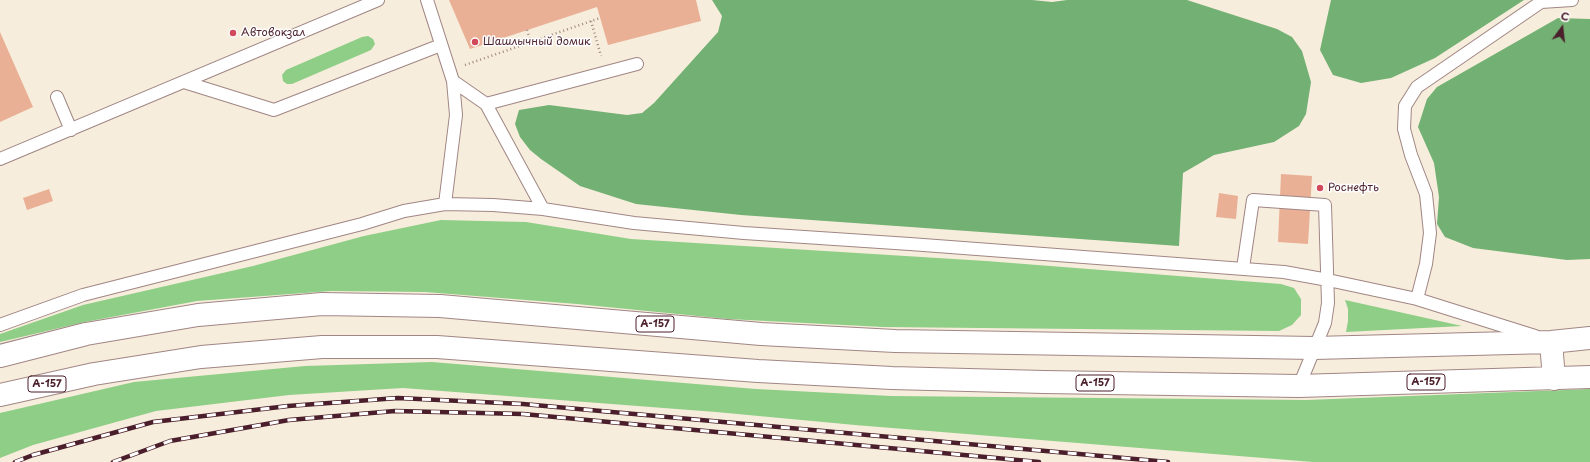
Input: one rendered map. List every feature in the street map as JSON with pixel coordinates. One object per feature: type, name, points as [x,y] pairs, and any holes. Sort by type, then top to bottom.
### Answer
[{"type":"main road","name":"А-157","points":[[0,356],[86,334],[198,315],[322,304],[440,306],[753,333],[895,341],[1314,348],[1551,342],[1590,338]]},
{"type":"main road","points":[[1551,342],[1554,379]]},
{"type":"main road","name":"А-157","points":[[0,395],[94,374],[201,357],[322,347],[437,347],[758,371],[892,378],[1044,382],[1299,386],[1590,377]]},
{"type":"lane","points":[[0,159],[378,0]]},
{"type":"lane","points":[[427,0],[453,81],[456,115],[445,204]]},
{"type":"lane","points":[[1417,299],[1426,264],[1430,233],[1426,194],[1411,155],[1404,129],[1405,106],[1417,86],[1541,2],[1572,0]]},
{"type":"lane","points":[[184,82],[274,110],[441,45]]},
{"type":"lane","points":[[486,104],[637,64]]},
{"type":"lane","points":[[453,81],[486,104],[543,210]]},
{"type":"lane","points":[[57,97],[71,130]]},
{"type":"lane","points":[[1243,268],[1253,200],[1325,205],[1328,280],[1328,302],[1325,323],[1299,386]]},
{"type":"lane","points":[[0,325],[83,295],[346,228],[404,211],[445,204],[494,205],[543,210],[634,223],[744,233],[1284,272],[1417,299],[1551,342]]},
{"type":"path","points":[[473,62],[600,18]]},
{"type":"path","points":[[591,21],[600,53]]},
{"type":"path","points":[[527,30],[531,42]]},
{"type":"green space","points":[[712,0],[1032,0],[1052,2],[1067,0],[1187,0],[1277,29],[1292,37],[1302,51],[1311,82],[1306,114],[1299,126],[1274,142],[1214,155],[1183,173],[1179,246],[741,215],[636,204],[580,186],[541,159],[530,150],[520,137],[515,124],[519,110],[549,105],[627,115],[642,113],[654,103],[718,32],[722,16]]},
{"type":"green space","points":[[1331,0],[1524,0],[1435,58],[1391,78],[1361,83],[1333,75],[1320,50]]},
{"type":"green space","points":[[1558,18],[1590,19],[1590,259],[1567,260],[1473,248],[1445,237],[1437,224],[1439,197],[1434,163],[1418,127],[1427,99],[1437,87]]},
{"type":"green space","points":[[368,36],[373,39],[375,44],[371,50],[292,84],[287,84],[283,81],[282,75],[286,70],[362,37]]},
{"type":"green space","points":[[441,220],[526,222],[631,239],[986,261],[1281,284],[1294,288],[1301,299],[1301,315],[1292,325],[1279,331],[883,327],[728,319],[577,304],[425,292],[331,291],[197,301],[85,322],[0,342],[0,334],[83,305],[253,266],[364,236]]},
{"type":"green space","points":[[1345,300],[1462,326],[1346,332],[1348,309]]},
{"type":"green space","points":[[432,362],[756,389],[891,396],[1307,400],[1590,389],[1590,462],[1313,462],[855,425],[716,412],[403,388],[289,395],[156,411],[33,445],[0,458],[0,413],[134,382],[305,366]]},
{"type":"building","points":[[449,0],[696,0],[701,21],[608,45],[597,7],[470,49]]},
{"type":"building","points":[[0,32],[33,107],[0,122]]},
{"type":"building","points":[[1281,174],[1312,176],[1308,244],[1278,242]]},
{"type":"building","points":[[49,189],[53,201],[27,210],[23,198]]},
{"type":"building","points":[[1219,193],[1238,196],[1236,219],[1216,217]]},
{"type":"railway","points":[[15,462],[33,455],[153,422],[288,406],[398,398],[523,404],[1168,462]]},
{"type":"railway","points":[[113,462],[170,441],[289,420],[395,411],[523,414],[1039,462]]},
{"type":"place","name":"Автовокзал","points":[[233,33]]},
{"type":"place","name":"Шашлычный домик","points":[[475,42]]},
{"type":"place","name":"Роснефть","points":[[1320,188]]}]
